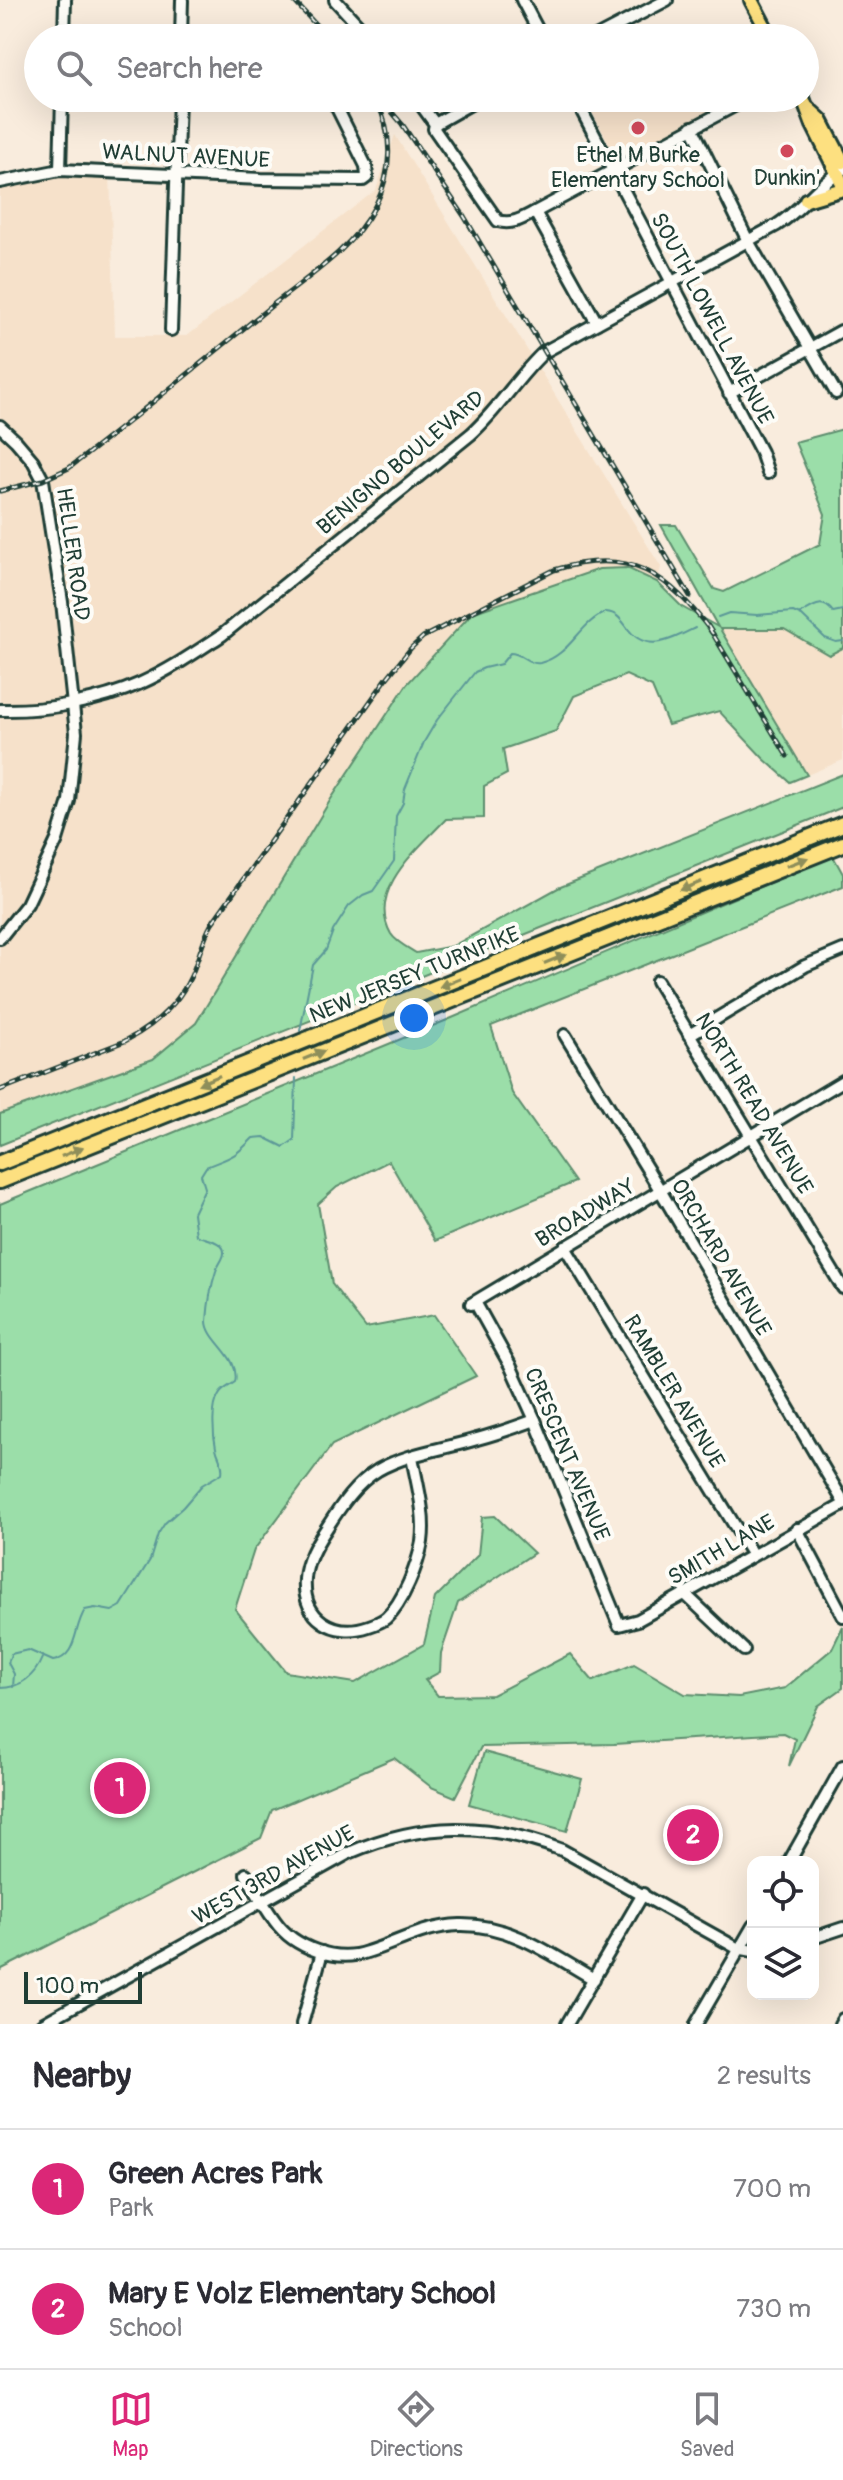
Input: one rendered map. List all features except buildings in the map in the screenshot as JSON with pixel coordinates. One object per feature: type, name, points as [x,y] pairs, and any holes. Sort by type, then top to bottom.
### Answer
[{"type":"highway","name":"NEW JERSEY TURNPIKE","points":[[0,1163],[843,824]]},
{"type":"highway","name":"NEW JERSEY TURNPIKE","points":[[0,1181],[843,844]]},
{"type":"main road","points":[[751,0],[764,24]]},
{"type":"main road","points":[[806,200],[843,187],[841,168],[813,125],[808,112]]},
{"type":"street","points":[[64,24],[65,0]]},
{"type":"street","points":[[181,24],[182,0]]},
{"type":"street","points":[[335,0],[357,24]]},
{"type":"street","points":[[522,0],[535,24]]},
{"type":"street","points":[[621,24],[667,0]]},
{"type":"street","points":[[60,170],[62,112]]},
{"type":"street","points":[[171,330],[179,112]]},
{"type":"street","name":"WALNUT AVENUE","points":[[0,182],[60,170],[363,180],[367,177],[366,166],[339,112]]},
{"type":"street","points":[[426,112],[435,124],[434,129],[498,221],[506,223],[535,212],[721,112]]},
{"type":"street","points":[[435,124],[456,112]]},
{"type":"street","name":"SOUTH LOWELL AVENUE","points":[[582,112],[761,452],[768,473]]},
{"type":"street","points":[[692,127],[748,241],[836,393]]},
{"type":"street","name":"BENIGNO BOULEVARD","points":[[0,710],[73,703],[107,695],[140,683],[182,661],[222,635],[471,434],[492,415],[544,352],[786,219],[841,168]]},
{"type":"street","points":[[535,212],[597,323]]},
{"type":"street","points":[[729,393],[841,331]]},
{"type":"street","name":"HELLER ROAD","points":[[0,426],[33,461],[43,480],[62,602],[76,733],[69,801],[60,831],[41,879],[27,904],[0,938]]},
{"type":"street","points":[[689,1035],[805,966],[843,950]]},
{"type":"street","name":"NORTH READ AVENUE","points":[[657,981],[843,1288]]},
{"type":"street","name":"ORCHARD AVENUE","points":[[565,1035],[660,1190],[843,1503]]},
{"type":"street","name":"BROADWAY","points":[[473,1303],[843,1081]]},
{"type":"street","name":"RAMBLER AVENUE","points":[[565,1247],[752,1554]]},
{"type":"street","name":"CRESCENT AVENUE","points":[[473,1303],[510,1365],[535,1420],[619,1625]]},
{"type":"street","points":[[412,1457],[422,1512],[422,1541],[406,1587],[388,1615],[375,1624],[362,1629],[338,1630],[326,1625],[309,1605],[305,1588],[307,1566],[315,1545],[341,1505],[362,1482],[380,1470],[412,1457],[535,1420]]},
{"type":"street","name":"SMITH LANE","points":[[619,1625],[638,1620],[843,1503]]},
{"type":"street","points":[[797,1529],[843,1616]]},
{"type":"street","points":[[684,1593],[744,1650]]},
{"type":"street","points":[[792,1856],[843,1766]]},
{"type":"street","name":"WEST 3RD AVENUE","points":[[42,2024],[349,1853],[379,1840],[407,1833],[471,1828],[534,1839],[562,1850],[747,1950]]},
{"type":"street","points":[[246,1874],[277,1924],[298,1942],[322,1952],[365,1953],[418,1931],[437,1926],[464,1925],[519,1936],[594,1979]]},
{"type":"street","points":[[567,2024],[643,1894]]},
{"type":"street","points":[[696,2024],[752,1928]]},
{"type":"street","points":[[819,1936],[843,1928]]},
{"type":"street","points":[[302,2024],[322,1952]]},
{"type":"street","points":[[840,2024],[843,2019]]},
{"type":"shaded area","points":[[592,112],[706,112],[617,159]]},
{"type":"shaded area","points":[[395,135],[661,567],[657,582],[627,568],[407,684],[331,799],[196,1023],[153,1058],[0,1114],[0,183],[49,169],[110,174],[115,336],[187,336],[376,190]]},
{"type":"shaded area","points":[[719,629],[784,629],[829,655],[843,648],[843,760],[807,775]]},
{"type":"green space","points":[[843,429],[843,648],[829,655],[784,629],[720,629],[807,775],[790,782],[719,711],[668,725],[652,687],[626,675],[574,696],[556,731],[503,749],[507,774],[484,786],[484,818],[446,819],[399,871],[385,902],[385,918],[393,937],[416,953],[453,946],[558,888],[843,774],[843,807],[0,1145],[0,1114],[153,1059],[196,1023],[331,799],[407,684],[472,613],[599,569],[627,568],[657,582],[682,607],[718,627],[661,525],[676,525],[714,589],[724,592],[820,544],[825,514],[795,442]]},
{"type":"green space","points":[[833,856],[843,874],[843,886],[491,1026],[512,1093],[575,1182],[435,1241],[389,1161],[337,1187],[318,1204],[332,1284],[366,1328],[434,1315],[476,1376],[332,1445],[254,1550],[235,1609],[286,1672],[355,1683],[424,1644],[435,1598],[478,1555],[482,1517],[495,1516],[534,1553],[458,1603],[441,1653],[440,1672],[425,1680],[438,1696],[492,1695],[570,1654],[593,1681],[634,1664],[685,1694],[739,1697],[785,1688],[832,1649],[843,1626],[843,1688],[818,1706],[789,1766],[795,1739],[783,1733],[614,1744],[481,1747],[455,1797],[431,1787],[394,1758],[272,1810],[261,1838],[0,1970],[0,1204],[452,1018]]},
{"type":"green space","points":[[484,1752],[582,1779],[567,1831],[469,1804]]},
{"type":"waterway","points":[[800,614],[821,604],[833,612],[843,610]]},
{"type":"waterway","points":[[300,1031],[313,965],[326,950],[333,931],[349,906],[373,891],[394,861],[396,816],[424,742],[437,720],[475,672],[501,664],[510,653],[536,663],[550,659],[606,612],[618,616],[633,635],[650,643],[668,640],[695,628]]},
{"type":"waterway","points":[[718,617],[729,613],[757,615],[793,612],[802,616],[825,638],[843,641]]},
{"type":"waterway","points":[[13,1687],[14,1674],[8,1663],[11,1654],[28,1650],[53,1661],[67,1654],[85,1610],[112,1611],[121,1606],[150,1560],[165,1523],[202,1485],[222,1473],[215,1442],[214,1413],[216,1400],[224,1389],[235,1382],[236,1373],[229,1357],[208,1328],[207,1321],[213,1283],[224,1251],[218,1243],[196,1235],[193,1213],[205,1188],[201,1175],[206,1167],[241,1150],[253,1138],[264,1137],[284,1147],[294,1140],[296,1078]]},
{"type":"waterway","points":[[0,1688],[26,1680],[42,1658]]},
{"type":"railway","points":[[293,0],[315,24]]},
{"type":"railway","points":[[0,491],[43,480],[69,468],[340,251],[365,222],[385,181],[389,154],[382,112]]},
{"type":"railway","points":[[392,112],[464,216],[690,596]]},
{"type":"railway","points":[[0,1090],[125,1041],[146,1029],[172,1006],[191,976],[212,923],[387,678],[423,637],[554,570],[605,561],[646,570],[663,581],[680,595],[713,634]]},
{"type":"railway","points":[[708,626],[787,756]]},
{"type":"place","name":"Ethel M Burke Elementary School","points":[[638,128]]},
{"type":"place","name":"Dunkin'","points":[[787,151]]},
{"type":"place","name":"Green Acres Park","points":[[120,1788]]},
{"type":"place","name":"Mary E Volz Elementary School","points":[[693,1835]]}]
